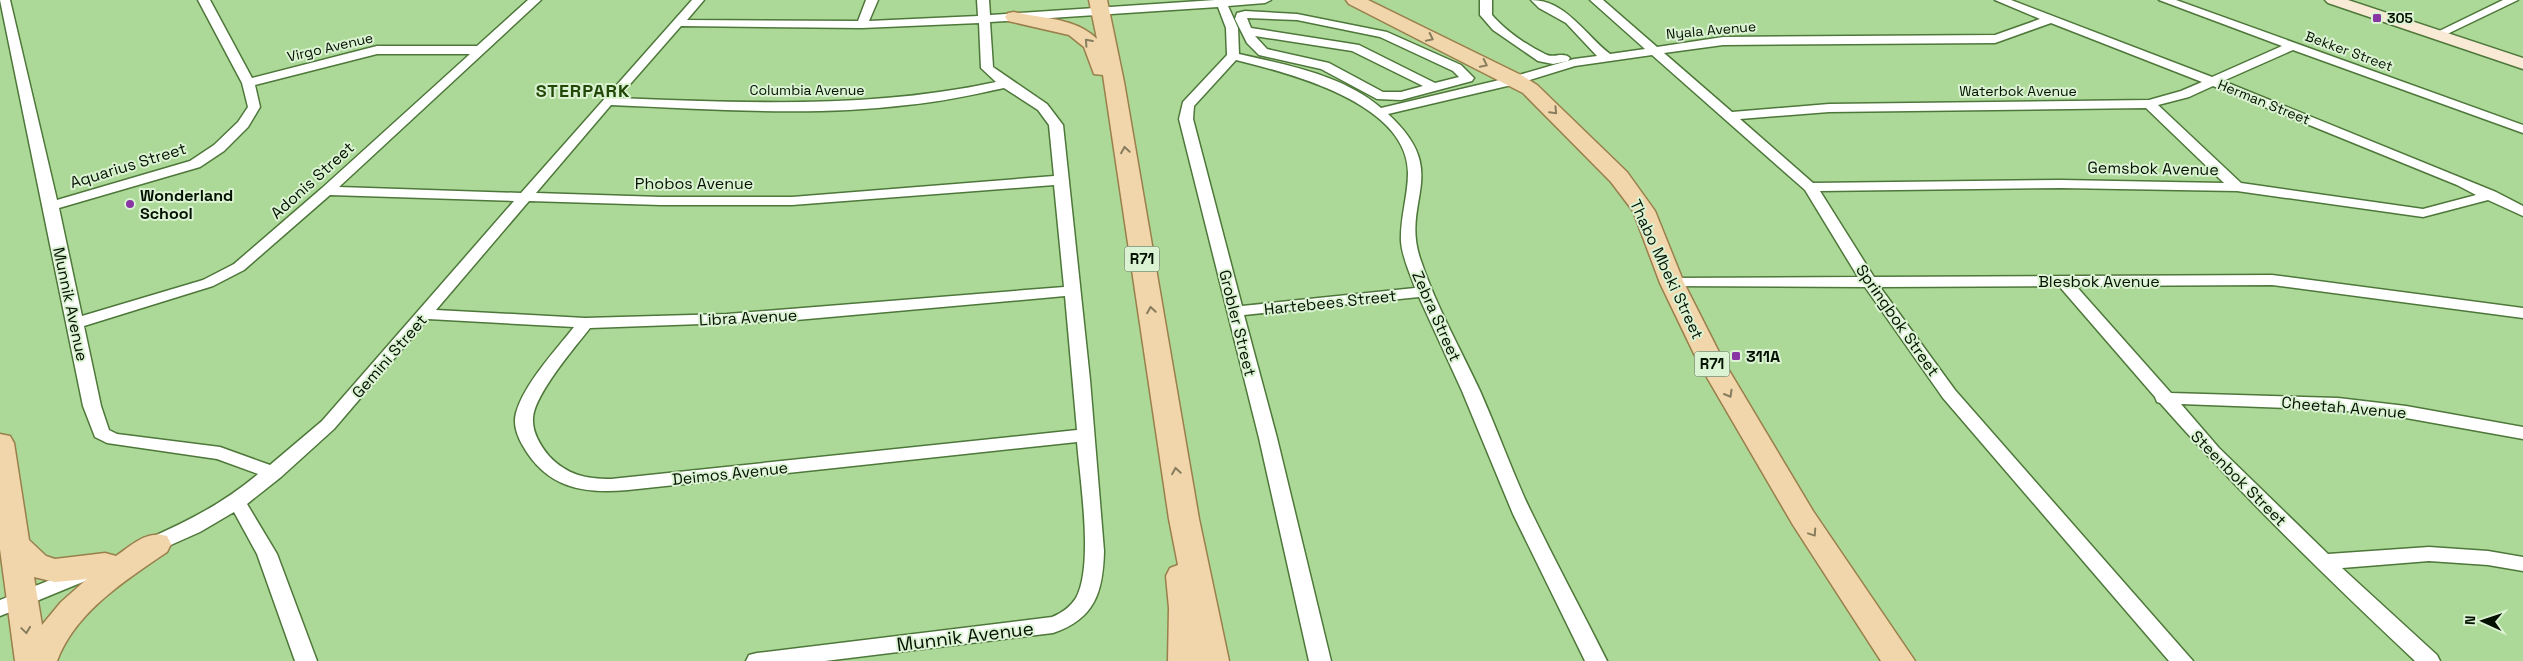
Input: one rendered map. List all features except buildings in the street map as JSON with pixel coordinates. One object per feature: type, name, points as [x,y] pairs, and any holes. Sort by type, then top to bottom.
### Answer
[{"type":"main road","name":"Thabo Mbeki Street","points":[[1355,0],[1516,80],[1543,99],[1631,191],[1644,211],[1672,283],[1711,362],[1756,443],[1803,518],[1899,661]]},
{"type":"main road","name":"R71","points":[[1099,5],[1114,82],[1184,519],[1213,661]]},
{"type":"main road","points":[[1014,17],[1059,26],[1082,36],[1093,46],[1102,70],[1114,82]]},
{"type":"main road","points":[[0,443],[14,543],[11,604],[31,661]]},
{"type":"main road","points":[[1184,519],[1182,544],[1178,557],[1185,608],[1184,661]]},
{"type":"main road","points":[[14,543],[38,568],[70,570],[105,564]]},
{"type":"main road","points":[[41,661],[47,643],[71,612],[100,584],[156,544]]},
{"type":"street","name":"Munnik Avenue","points":[[4,0],[51,206],[92,406],[101,433],[113,440],[220,453],[274,473]]},
{"type":"street","name":"Aquarius Street","points":[[51,206],[184,168],[205,159],[219,148],[252,112],[254,107],[248,83],[204,0]]},
{"type":"street","name":"Adonis Street","points":[[75,323],[181,292],[224,277],[254,256],[535,0]]},
{"type":"street","name":"Gemini Street","points":[[11,604],[156,544],[238,502],[328,426],[608,101],[698,0]]},
{"type":"street","points":[[862,25],[872,0]]},
{"type":"street","points":[[983,0],[987,68],[1005,84],[1050,113],[1056,125],[1086,435]]},
{"type":"street","points":[[678,23],[862,25],[984,20],[1099,5],[1266,0]]},
{"type":"street","points":[[1486,0],[1486,15],[1490,21],[1542,58],[1553,60],[1601,54]]},
{"type":"street","points":[[1537,0],[1547,9],[1564,16],[1601,54]]},
{"type":"street","name":"Springbok Street","points":[[1596,0],[1732,116],[1810,187],[1870,282],[1949,394],[2182,661]]},
{"type":"street","name":"Herman Street","points":[[2001,0],[2214,82],[2491,195],[2523,212]]},
{"type":"street","name":"Bekker Street","points":[[2165,0],[2523,129]]},
{"type":"street","points":[[2333,0],[2523,64]]},
{"type":"street","points":[[2437,35],[2509,1],[2523,6]]},
{"type":"street","points":[[1227,2],[1226,9],[1234,34],[1233,56]]},
{"type":"street","points":[[1261,13],[1333,22],[1383,34],[1424,52],[1468,75],[1462,81],[1396,98],[1382,96],[1325,66],[1263,52],[1253,43],[1241,15],[1261,13]]},
{"type":"street","name":"Nyala Avenue","points":[[1378,113],[1516,80],[1601,54],[1750,40],[1995,38],[2010,35],[2051,19]]},
{"type":"street","points":[[1383,34],[1406,26]]},
{"type":"street","points":[[1248,31],[1355,48],[1436,88]]},
{"type":"street","name":"Waterbok Avenue","points":[[1732,116],[1829,108],[2149,104],[2185,94],[2292,46]]},
{"type":"street","name":"Virgo Avenue","points":[[248,83],[377,50],[480,50]]},
{"type":"street","name":"Zebra Street","points":[[1233,56],[1314,76],[1342,90],[1378,113],[1403,139],[1413,156],[1415,171],[1407,227],[1410,254],[1523,514],[1596,661]]},
{"type":"street","name":"Grobler Street","points":[[1233,56],[1193,99],[1186,111],[1320,661]]},
{"type":"street","name":"Columbia Avenue","points":[[608,101],[771,106],[854,106],[934,100],[1005,84]]},
{"type":"street","points":[[2149,104],[2237,187]]},
{"type":"street","name":"Phobos Avenue","points":[[327,191],[661,201],[801,201],[1060,180]]},
{"type":"street","name":"Gemsbok Avenue","points":[[1810,187],[2061,184],[2237,187],[2423,213],[2491,195]]},
{"type":"street","name":"Blesbok Avenue","points":[[1672,283],[2272,280],[2523,313]]},
{"type":"street","name":"Steenbok Street","points":[[2063,281],[2163,398],[2213,452],[2324,562],[2429,661]]},
{"type":"street","name":"Libra Avenue","points":[[425,314],[585,323],[785,316],[1071,290]]},
{"type":"street","name":"Hartebees Street","points":[[1236,311],[1425,292]]},
{"type":"street","name":"Deimos Avenue","points":[[585,323],[540,386],[524,414],[525,432],[540,458],[555,474],[573,482],[600,485],[664,480],[1086,435]]},
{"type":"street","name":"Cheetah Avenue","points":[[2163,398],[2338,404],[2406,412],[2523,432]]},
{"type":"street","name":"Munnik Avenue","points":[[757,661],[1053,625],[1070,619],[1085,600],[1092,579],[1094,557],[1086,435]]},
{"type":"street","points":[[238,502],[267,554],[306,661]]},
{"type":"street","points":[[2324,562],[2429,554],[2480,557],[2523,564]]},
{"type":"place","name":"305","points":[[2377,18]]},
{"type":"place","name":"Wonderland School","points":[[130,204]]},
{"type":"place","name":"311A","points":[[1736,356]]},
{"type":"district","name":"STERPARK","points":[[583,91]]}]
